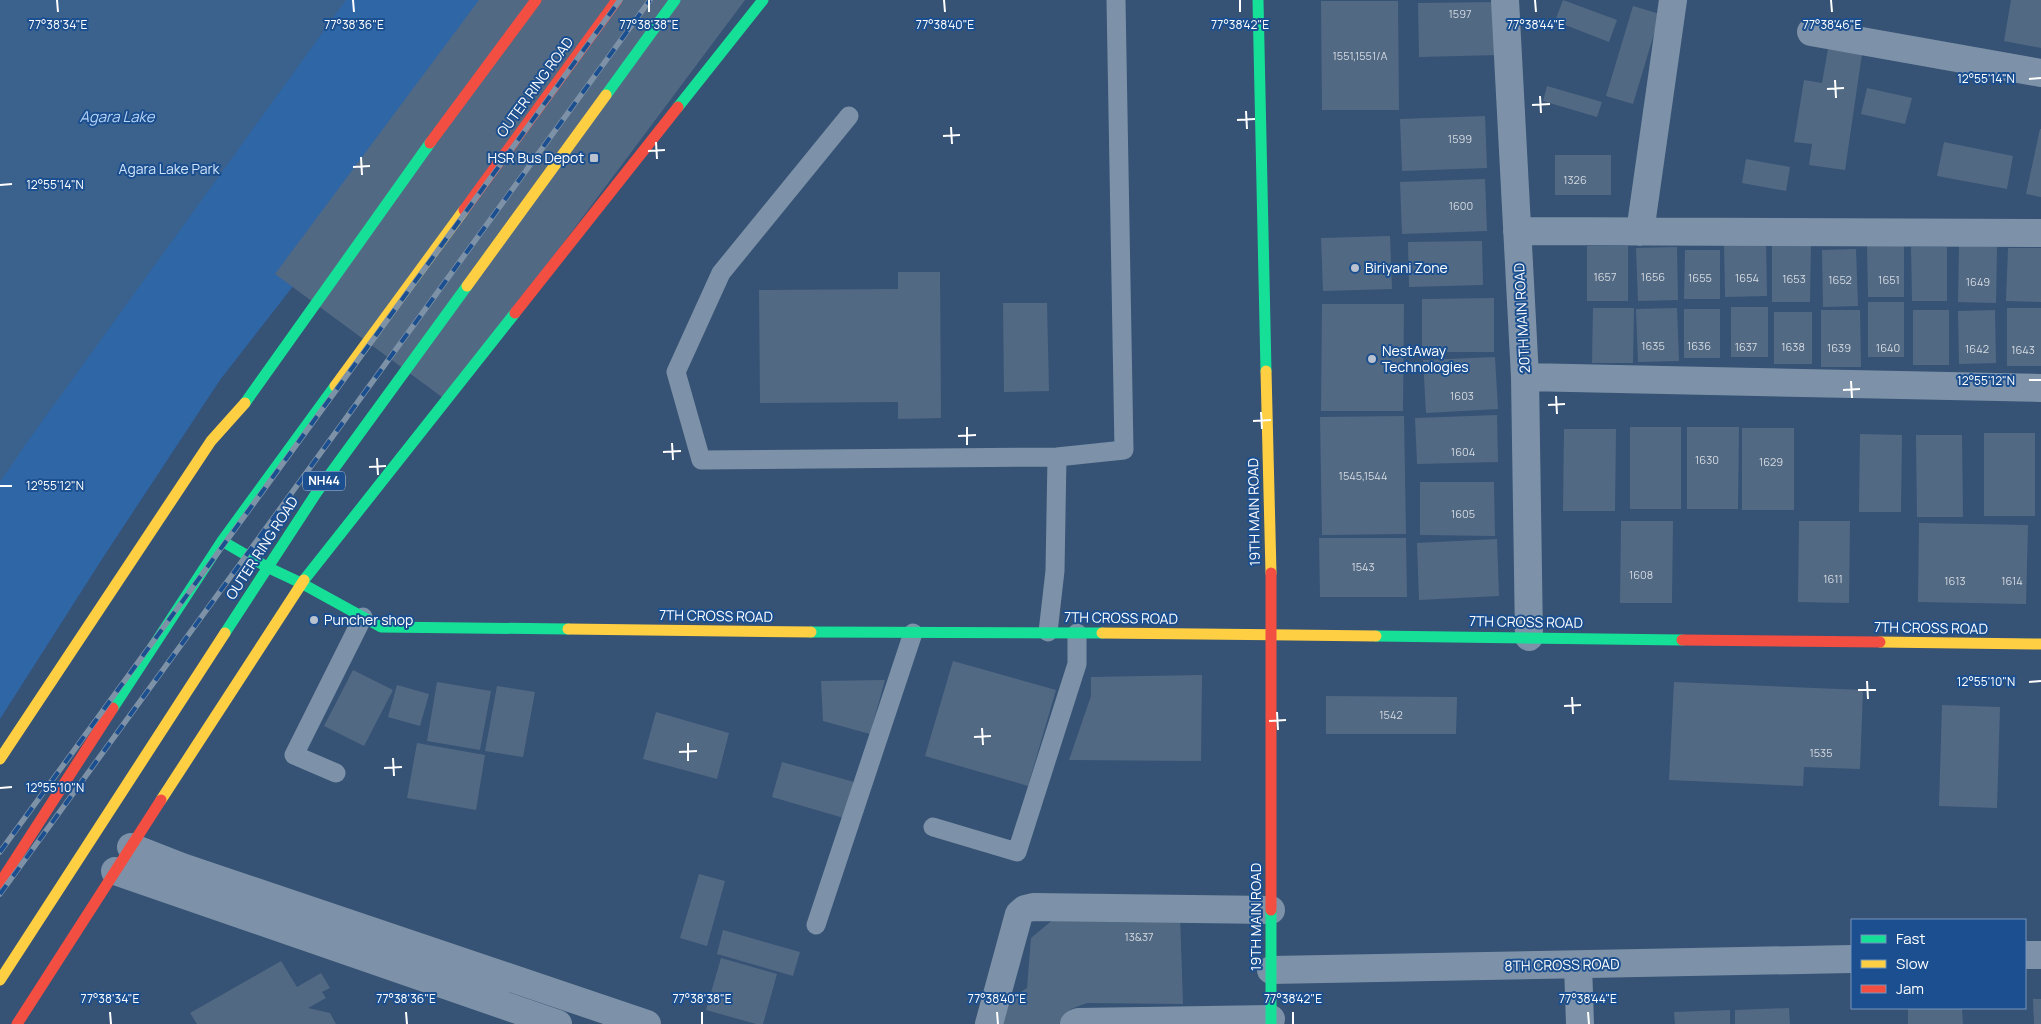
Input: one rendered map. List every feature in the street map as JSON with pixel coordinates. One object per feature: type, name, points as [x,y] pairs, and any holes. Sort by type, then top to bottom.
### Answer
[{"type":"main road","points":[[0,759],[211,441],[248,400],[416,162],[536,0]]},
{"type":"main road","name":"OUTER RING ROAD","points":[[0,883],[222,541],[617,0]]},
{"type":"main road","name":"OUTER RING ROAD","points":[[0,980],[266,567],[317,492],[675,0]]},
{"type":"main road","points":[[17,1024],[301,583],[763,0]]},
{"type":"main road","name":"19TH MAIN ROAD","points":[[1258,0],[1272,635],[1271,1022]]},
{"type":"main road","name":"7TH CROSS ROAD","points":[[222,541],[266,567],[301,583],[381,626],[2041,644]]},
{"type":"street","name":"20TH MAIN ROAD","points":[[1505,0],[1525,377],[1529,637]]},
{"type":"street","points":[[1640,232],[1674,0]]},
{"type":"street","points":[[1811,32],[2041,73]]},
{"type":"street","points":[[1517,231],[2041,233]]},
{"type":"street","points":[[1525,377],[2041,388]]},
{"type":"street","points":[[131,847],[182,867],[647,1024]]},
{"type":"street","points":[[115,871],[558,1024]]},
{"type":"street","points":[[989,1024],[1019,914],[1024,909],[1034,907],[1271,910]]},
{"type":"street","points":[[2026,956],[2041,955]]},
{"type":"street","name":"8TH CROSS ROAD","points":[[1271,970],[1851,959]]},
{"type":"street","points":[[1578,965],[1580,1024]]},
{"type":"street","points":[[1074,1024],[1078,1022],[1165,1020],[1271,1022]]},
{"type":"lane","points":[[849,116],[722,273],[676,372],[701,460],[1057,457],[1124,450],[1116,0]]},
{"type":"lane","points":[[1048,632],[1055,571],[1057,457]]},
{"type":"lane","points":[[336,773],[294,755],[363,617]]},
{"type":"lane","points":[[816,925],[913,633]]},
{"type":"lane","points":[[933,827],[1017,852],[1077,664],[1077,633]]},
{"type":"green space","name":"Agara Lake Park","points":[[0,0],[510,0],[375,181],[220,380],[0,719]]},
{"type":"water","name":"Agara Lake","points":[[0,0],[346,0],[0,482]]},
{"type":"building","points":[[479,0],[745,0],[446,400],[275,274]]},
{"type":"building","points":[[1563,0],[1617,20],[1609,42],[1555,21]]},
{"type":"building","points":[[2011,0],[2041,0],[2041,48],[2004,41]]},
{"type":"building","points":[[1321,1],[1398,1],[1399,110],[1322,110]]},
{"type":"building","points":[[1499,2],[1500,55],[1419,57],[1418,3]]},
{"type":"building","points":[[1633,6],[1660,14],[1633,104],[1606,96]]},
{"type":"building","points":[[1828,49],[1862,54],[1845,170],[1809,165],[1812,144],[1794,142],[1804,80],[1822,83]]},
{"type":"building","points":[[1547,86],[1602,102],[1597,117],[1543,101]]},
{"type":"building","points":[[1867,88],[1912,98],[1905,124],[1861,114]]},
{"type":"building","points":[[1485,116],[1487,168],[1402,171],[1400,119]]},
{"type":"building","points":[[2041,129],[2041,197],[2026,194]]},
{"type":"building","points":[[1944,142],[2013,156],[2007,189],[1937,176]]},
{"type":"building","points":[[1555,155],[1611,155],[1611,195],[1555,195]]},
{"type":"building","points":[[1746,159],[1790,167],[1786,191],[1742,183]]},
{"type":"building","points":[[1485,179],[1487,231],[1402,234],[1400,182]]},
{"type":"building","points":[[1390,236],[1392,289],[1323,291],[1321,238]]},
{"type":"building","points":[[1482,241],[1483,285],[1409,287],[1408,242]]},
{"type":"building","points":[[1766,241],[1767,296],[1725,297],[1724,242]]},
{"type":"building","points":[[1772,243],[1811,243],[1810,302],[1772,302]]},
{"type":"building","points":[[1867,244],[1904,244],[1904,297],[1868,297]]},
{"type":"building","points":[[1587,246],[1628,246],[1628,301],[1587,301]]},
{"type":"building","points":[[1959,246],[1997,247],[1996,303],[1958,302]]},
{"type":"building","points":[[1677,247],[1678,300],[1638,301],[1636,248]]},
{"type":"building","points":[[1911,247],[1947,247],[1947,301],[1912,301]]},
{"type":"building","points":[[2008,248],[2041,248],[2041,302],[2006,301]]},
{"type":"building","points":[[1856,249],[1858,306],[1823,307],[1822,250]]},
{"type":"building","points":[[1685,250],[1720,250],[1720,299],[1684,299]]},
{"type":"building","points":[[898,272],[940,272],[941,418],[898,419],[898,402],[760,403],[759,290],[898,289]]},
{"type":"building","points":[[1494,298],[1494,352],[1422,352],[1422,299]]},
{"type":"building","points":[[1868,302],[1904,302],[1904,357],[1868,357]]},
{"type":"building","points":[[1003,303],[1047,303],[1049,391],[1004,392]]},
{"type":"building","points":[[1322,304],[1404,304],[1403,411],[1321,411]]},
{"type":"building","points":[[1731,307],[1768,307],[1768,357],[1731,357]]},
{"type":"building","points":[[1593,308],[1634,308],[1633,363],[1592,363]]},
{"type":"building","points":[[1677,308],[1679,361],[1638,362],[1636,309]]},
{"type":"building","points":[[2007,308],[2041,308],[2041,366],[2007,366]]},
{"type":"building","points":[[1684,309],[1720,309],[1720,358],[1684,358]]},
{"type":"building","points":[[1821,310],[1860,310],[1861,367],[1821,367]]},
{"type":"building","points":[[1913,310],[1949,310],[1949,365],[1913,365]]},
{"type":"building","points":[[1995,310],[1996,363],[1959,364],[1958,311]]},
{"type":"building","points":[[1774,312],[1812,312],[1812,364],[1774,364]]},
{"type":"building","points":[[1495,357],[1498,409],[1426,413],[1423,360]]},
{"type":"building","points":[[1497,415],[1498,462],[1417,464],[1415,418]]},
{"type":"building","points":[[1404,416],[1406,534],[1322,535],[1320,417]]},
{"type":"building","points":[[1630,427],[1681,427],[1681,509],[1630,509]]},
{"type":"building","points":[[1687,427],[1739,427],[1738,509],[1687,509]]},
{"type":"building","points":[[1742,428],[1794,428],[1794,510],[1742,510]]},
{"type":"building","points":[[1564,429],[1616,429],[1615,511],[1563,511]]},
{"type":"building","points":[[1984,433],[2035,433],[2035,516],[1984,516]]},
{"type":"building","points":[[1860,434],[1902,435],[1901,512],[1859,512]]},
{"type":"building","points":[[1916,435],[1962,435],[1963,517],[1917,517]]},
{"type":"building","points":[[1420,482],[1494,482],[1495,536],[1420,535]]},
{"type":"building","points":[[1621,521],[1673,521],[1672,603],[1620,603]]},
{"type":"building","points":[[1799,521],[1850,521],[1849,603],[1798,602]]},
{"type":"building","points":[[1919,523],[2028,525],[2026,604],[1918,602]]},
{"type":"building","points":[[1319,538],[1406,538],[1407,597],[1320,597]]},
{"type":"building","points":[[1497,539],[1499,596],[1419,600],[1417,543]]},
{"type":"building","points":[[953,661],[1056,690],[1028,786],[925,756]]},
{"type":"building","points":[[353,670],[393,690],[364,746],[324,726]]},
{"type":"building","points":[[1202,675],[1201,761],[1069,760],[1091,696],[1091,677]]},
{"type":"building","points":[[885,680],[870,734],[823,721],[821,681]]},
{"type":"building","points":[[437,682],[491,691],[480,750],[427,741]]},
{"type":"building","points":[[1674,682],[1863,690],[1860,769],[1804,767],[1803,786],[1669,780]]},
{"type":"building","points":[[397,685],[429,694],[420,726],[388,717]]},
{"type":"building","points":[[497,686],[535,692],[523,757],[485,751]]},
{"type":"building","points":[[1326,696],[1457,697],[1456,734],[1326,734]]},
{"type":"building","points":[[1942,705],[2000,707],[1997,808],[1939,806]]},
{"type":"building","points":[[656,712],[729,733],[717,779],[643,759]]},
{"type":"building","points":[[417,743],[485,755],[476,810],[407,798]]},
{"type":"building","points":[[782,762],[858,783],[847,819],[772,797]]},
{"type":"building","points":[[699,874],[725,881],[707,946],[680,938]]},
{"type":"building","points":[[1061,913],[1180,914],[1183,1004],[1087,1003],[1071,1009],[1061,1019],[1060,1024],[998,1024],[1005,1002],[1027,988],[1031,938]]},
{"type":"building","points":[[723,930],[800,952],[793,976],[717,954]]},
{"type":"building","points":[[721,958],[777,974],[763,1024],[756,1024],[706,1010]]},
{"type":"building","points":[[281,961],[297,987],[321,973],[330,988],[322,992],[326,998],[308,1008],[330,1013],[336,1024],[197,1024],[190,1013]]},
{"type":"building","points":[[2033,999],[2041,999],[2041,1024],[2034,1024]]},
{"type":"building","points":[[1789,1008],[1790,1024],[1735,1024],[1735,1010]]},
{"type":"building","points":[[1908,1009],[1962,1009],[1963,1024],[1908,1024]]},
{"type":"building","points":[[1730,1010],[1730,1024],[1675,1024],[1674,1012]]},
{"type":"railway","points":[[0,852],[620,0]]},
{"type":"railway","points":[[0,894],[650,0]]},
{"type":"traffic: fast","points":[[606,95],[675,0]]},
{"type":"traffic: fast","points":[[678,107],[763,0]]},
{"type":"traffic: fast","points":[[1258,0],[1266,371]]},
{"type":"traffic: fast","points":[[245,403],[430,143]]},
{"type":"traffic: fast","points":[[225,633],[317,492],[467,286]]},
{"type":"traffic: fast","points":[[304,580],[515,313]]},
{"type":"traffic: fast","points":[[113,708],[222,541],[335,386]]},
{"type":"traffic: fast","points":[[222,541],[381,627],[568,629]]},
{"type":"traffic: fast","points":[[811,632],[1102,633]]},
{"type":"traffic: fast","points":[[1376,636],[1682,640]]},
{"type":"traffic: fast","points":[[1271,910],[1271,1024]]},
{"type":"traffic: slow","points":[[467,286],[606,95]]},
{"type":"traffic: slow","points":[[335,386],[464,210]]},
{"type":"traffic: slow","points":[[1266,371],[1271,573]]},
{"type":"traffic: slow","points":[[0,759],[211,441],[245,403]]},
{"type":"traffic: slow","points":[[161,800],[304,580]]},
{"type":"traffic: slow","points":[[568,629],[811,632]]},
{"type":"traffic: slow","points":[[0,980],[225,633]]},
{"type":"traffic: slow","points":[[1102,633],[1376,636]]},
{"type":"traffic: slow","points":[[1880,642],[2041,644]]},
{"type":"traffic: jam","points":[[430,143],[536,0]]},
{"type":"traffic: jam","points":[[464,210],[617,0]]},
{"type":"traffic: jam","points":[[515,313],[678,107]]},
{"type":"traffic: jam","points":[[1271,573],[1271,910]]},
{"type":"traffic: jam","points":[[1682,640],[1880,642]]},
{"type":"traffic: jam","points":[[0,883],[113,708]]},
{"type":"traffic: jam","points":[[17,1024],[161,800]]},
{"type":"place","name":"HSR Bus Depot","points":[[594,158]]},
{"type":"place","name":"Biriyani Zone","points":[[1355,268]]},
{"type":"place","name":"NestAway Technologies","points":[[1372,359]]},
{"type":"place","name":"Puncher shop","points":[[314,620]]}]
